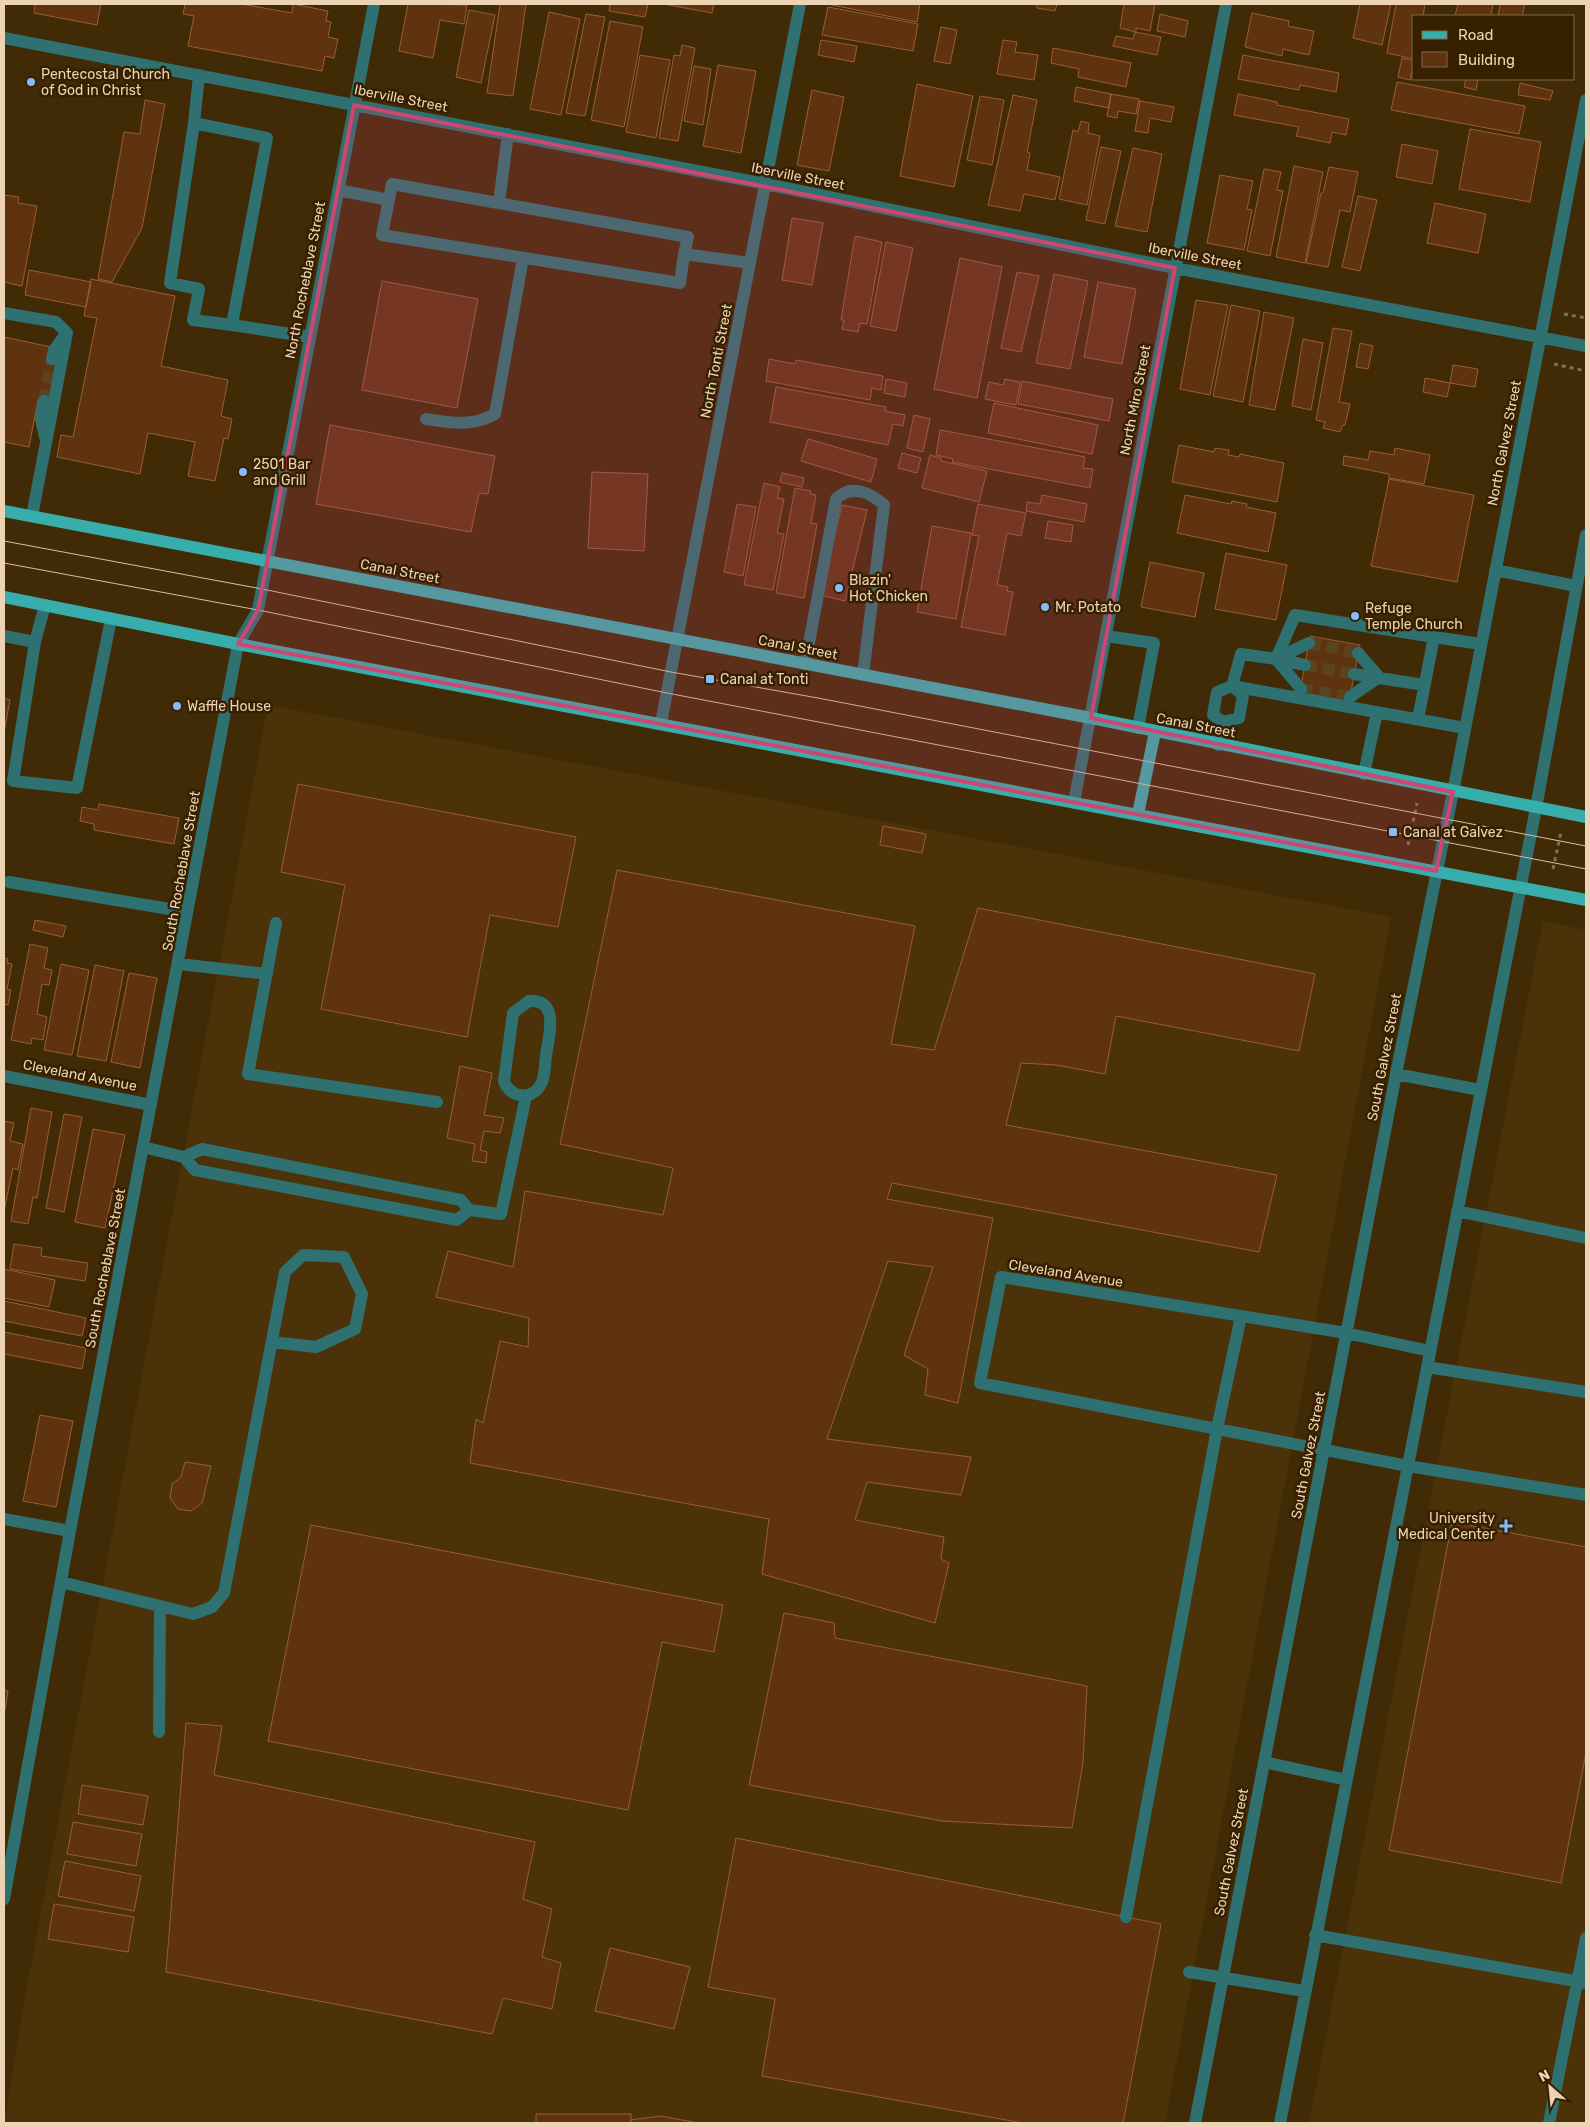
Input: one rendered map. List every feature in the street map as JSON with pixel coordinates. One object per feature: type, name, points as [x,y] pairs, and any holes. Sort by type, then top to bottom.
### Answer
[{"type":"main road","name":"Canal Street","points":[[4,511],[1090,718],[1586,818]]},
{"type":"main road","points":[[4,597],[238,644],[1586,900]]},
{"type":"main road","points":[[1138,814],[1155,732]]},
{"type":"street","name":"North Rocheblave Street","points":[[238,644],[258,610],[374,4]]},
{"type":"street","name":"North Tonti Street","points":[[661,724],[800,4]]},
{"type":"street","name":"North Miro Street","points":[[1074,802],[1226,4]]},
{"type":"street","name":"Iberville Street","points":[[4,38],[766,184],[1175,268],[1586,346]]},
{"type":"street","points":[[199,75],[194,124],[170,283],[199,289],[193,320],[310,337]]},
{"type":"street","name":"North Galvez Street","points":[[1453,792],[1540,338],[1584,124],[1586,100]]},
{"type":"street","points":[[194,124],[267,138],[232,325]]},
{"type":"street","points":[[499,202],[508,134]]},
{"type":"street","points":[[392,184],[499,202],[688,237],[680,283],[382,236],[392,184]]},
{"type":"street","points":[[338,190],[389,200]]},
{"type":"street","points":[[684,254],[750,263]]},
{"type":"street","points":[[426,419],[459,425],[486,419],[495,414],[523,258]]},
{"type":"street","points":[[4,313],[56,322],[67,333]]},
{"type":"street","points":[[52,359],[54,350],[67,333]]},
{"type":"street","points":[[32,516],[67,333]]},
{"type":"street","points":[[44,400],[40,419],[46,442]]},
{"type":"street","points":[[805,664],[836,499],[850,490],[874,495],[884,505],[863,675]]},
{"type":"street","points":[[1280,2123],[1315,1935],[1347,1780],[1536,808],[1586,535]]},
{"type":"street","points":[[1495,570],[1576,586]]},
{"type":"street","points":[[45,605],[36,642],[12,781],[76,788],[111,619]]},
{"type":"street","points":[[1276,659],[1296,616],[1481,644]]},
{"type":"street","points":[[4,636],[36,642]]},
{"type":"street","points":[[1106,636],[1154,643],[1138,728]]},
{"type":"street","points":[[1418,719],[1434,637]]},
{"type":"street","points":[[1276,659],[1309,643]]},
{"type":"street","name":"South Rocheblave Street","points":[[4,1898],[70,1532],[179,964],[238,644]]},
{"type":"street","points":[[1358,653],[1379,677]]},
{"type":"street","points":[[1232,686],[1241,654],[1305,665]]},
{"type":"street","points":[[1276,659],[1301,689]]},
{"type":"street","points":[[1354,674],[1424,685]]},
{"type":"street","points":[[1350,697],[1379,677]]},
{"type":"street","points":[[1232,686],[1243,696],[1239,718],[1223,722],[1213,715],[1218,692],[1232,686],[1465,728]]},
{"type":"street","points":[[1364,774],[1377,712]]},
{"type":"street","points":[[1218,745],[1223,722]]},
{"type":"street","name":"South Galvez Street","points":[[1195,2123],[1221,1977],[1396,1074],[1453,792]]},
{"type":"street","points":[[9,882],[188,912]]},
{"type":"street","points":[[276,923],[248,1074],[437,1102]]},
{"type":"street","points":[[179,964],[267,974]]},
{"type":"street","points":[[184,1158],[202,1149],[461,1200],[469,1210],[501,1214],[526,1096],[535,1091],[542,1082],[552,1019],[546,1005],[538,1001],[529,1001],[513,1013],[504,1081],[507,1089],[512,1093],[526,1096]]},
{"type":"street","points":[[1396,1074],[1480,1090]]},
{"type":"street","name":"Cleveland Avenue","points":[[4,1076],[151,1105]]},
{"type":"street","points":[[143,1147],[184,1158],[195,1170],[457,1220],[469,1210]]},
{"type":"street","points":[[1457,1211],[1586,1238]]},
{"type":"street","points":[[61,1582],[193,1614],[212,1607],[224,1593],[285,1272],[303,1255],[344,1257],[362,1294],[355,1329],[316,1347],[272,1342]]},
{"type":"street","name":"Cleveland Avenue","points":[[1430,1351],[1346,1333],[1001,1277],[980,1383],[1408,1466],[1586,1495]]},
{"type":"street","points":[[1126,1917],[1217,1429],[1240,1316]]},
{"type":"street","points":[[1427,1367],[1586,1392]]},
{"type":"street","points":[[4,1519],[70,1532]]},
{"type":"street","points":[[159,1732],[160,1606]]},
{"type":"street","points":[[1264,1762],[1347,1780]]},
{"type":"street","points":[[1315,1935],[1582,1983]]},
{"type":"street","points":[[1549,2123],[1582,1983],[1586,1938]]},
{"type":"street","points":[[1189,1972],[1304,1992]]},
{"type":"path","points":[[1562,313],[1586,318]]},
{"type":"path","points":[[1546,363],[1586,371]]},
{"type":"path","points":[[1408,845],[1417,803]]},
{"type":"path","points":[[1552,869],[1562,832]]},
{"type":"highlighted area","points":[[354,105],[1175,268],[1091,718],[1453,792],[1436,871],[238,644],[258,610]]},
{"type":"shaded area","points":[[268,705],[1391,917],[1165,2123],[4,2123],[26,1992]]},
{"type":"shaded area","name":"University Medical Center","points":[[1543,921],[1586,930],[1586,2123],[1309,2123]]},
{"type":"building","points":[[35,4],[101,4],[97,25],[34,13]]},
{"type":"building","points":[[185,4],[241,4],[292,13],[293,4],[328,11],[326,21],[331,22],[328,37],[338,39],[334,58],[325,56],[322,71],[188,46],[194,16],[183,14]]},
{"type":"building","points":[[408,4],[467,5],[464,24],[440,20],[433,58],[399,51]]},
{"type":"building","points":[[500,4],[526,4],[513,96],[487,93]]},
{"type":"building","points":[[610,4],[648,4],[645,17],[609,11]]},
{"type":"building","points":[[664,4],[714,4],[712,13]]},
{"type":"building","points":[[827,4],[920,4],[917,22]]},
{"type":"building","points":[[1037,4],[1057,4],[1055,11],[1037,8]]},
{"type":"building","points":[[1124,4],[1155,4],[1150,31],[1136,28],[1136,32],[1120,28]]},
{"type":"building","points":[[1360,4],[1391,4],[1382,45],[1353,38]]},
{"type":"building","points":[[1396,4],[1425,4],[1423,15],[1412,15],[1412,59],[1387,53]]},
{"type":"building","points":[[1458,4],[1493,4],[1491,15],[1455,15]]},
{"type":"building","points":[[1500,4],[1525,4],[1522,15],[1498,15]]},
{"type":"building","points":[[828,7],[918,24],[913,51],[822,35]]},
{"type":"building","points":[[469,10],[495,15],[481,83],[456,77]]},
{"type":"building","points":[[549,12],[580,19],[561,115],[530,109]]},
{"type":"building","points":[[1252,13],[1289,21],[1288,26],[1314,31],[1309,55],[1283,49],[1282,56],[1245,47]]},
{"type":"building","points":[[586,14],[605,17],[585,116],[566,113]]},
{"type":"building","points":[[1160,14],[1188,21],[1185,37],[1157,31]]},
{"type":"building","points":[[610,21],[643,27],[624,127],[591,120]]},
{"type":"building","points":[[941,27],[957,30],[950,64],[934,61]]},
{"type":"building","points":[[1135,32],[1161,37],[1157,55],[1113,46],[1116,36],[1133,39]]},
{"type":"building","points":[[821,40],[857,46],[854,62],[818,55]]},
{"type":"building","points":[[1003,40],[1017,42],[1015,52],[1038,55],[1034,80],[997,74]]},
{"type":"building","points":[[682,45],[695,48],[678,141],[659,138],[674,55],[680,56]]},
{"type":"building","points":[[1053,48],[1131,63],[1126,87],[1078,77],[1079,69],[1051,63]]},
{"type":"building","points":[[640,55],[670,60],[656,138],[626,132]]},
{"type":"building","points":[[1243,55],[1339,73],[1336,92],[1300,85],[1299,90],[1238,79]]},
{"type":"building","points":[[1402,58],[1412,60],[1410,80],[1398,77]]},
{"type":"building","points":[[718,65],[756,71],[741,153],[703,146]]},
{"type":"building","points":[[694,66],[711,69],[703,125],[684,121]]},
{"type":"building","points":[[1466,80],[1478,80],[1476,90],[1464,87]]},
{"type":"building","points":[[1397,82],[1525,106],[1519,134],[1391,110]]},
{"type":"building","points":[[1520,83],[1553,91],[1550,100],[1518,95]]},
{"type":"building","points":[[917,84],[973,96],[954,187],[900,176]]},
{"type":"building","points":[[1076,87],[1111,94],[1109,108],[1074,101]]},
{"type":"building","points":[[812,90],[844,97],[829,171],[797,165]]},
{"type":"building","points":[[1111,94],[1139,99],[1136,114],[1118,111],[1117,118],[1107,116]]},
{"type":"building","points":[[1238,94],[1277,102],[1277,105],[1349,119],[1346,135],[1332,132],[1330,143],[1296,136],[1299,127],[1234,115]]},
{"type":"building","points":[[1013,95],[1037,100],[1027,152],[1030,153],[1027,170],[1060,177],[1055,200],[1024,194],[1020,211],[988,205]]},
{"type":"building","points":[[980,96],[1004,100],[992,165],[967,160]]},
{"type":"building","points":[[145,100],[165,104],[142,228],[112,282],[98,279],[124,132],[140,134]]},
{"type":"building","points":[[1140,101],[1174,107],[1171,122],[1150,118],[1148,133],[1135,131]]},
{"type":"building","points":[[1081,121],[1089,123],[1088,133],[1100,136],[1087,205],[1059,199],[1073,130],[1078,132]]},
{"type":"building","points":[[1470,129],[1541,142],[1530,202],[1459,189]]},
{"type":"building","points":[[1402,144],[1438,151],[1432,184],[1396,177]]},
{"type":"building","points":[[1101,147],[1121,151],[1105,224],[1086,220]]},
{"type":"building","points":[[1133,148],[1162,154],[1147,232],[1115,226]]},
{"type":"building","points":[[1294,166],[1323,172],[1305,263],[1276,257]]},
{"type":"building","points":[[1329,167],[1358,172],[1350,212],[1340,210],[1328,267],[1306,263],[1321,193],[1323,193]]},
{"type":"building","points":[[1264,169],[1281,172],[1277,190],[1283,191],[1270,256],[1247,251]]},
{"type":"building","points":[[1220,175],[1253,181],[1247,209],[1252,210],[1244,250],[1207,243]]},
{"type":"building","points":[[4,195],[19,197],[18,203],[37,206],[22,286],[4,282]]},
{"type":"building","points":[[1358,196],[1377,200],[1360,271],[1342,267]]},
{"type":"building","points":[[1435,203],[1486,214],[1478,253],[1427,243]]},
{"type":"building","points":[[792,218],[823,223],[812,285],[782,280]]},
{"type":"building","points":[[855,236],[882,242],[867,324],[860,323],[858,332],[842,329],[844,320],[841,320]]},
{"type":"building","points":[[886,242],[913,248],[896,331],[870,326]]},
{"type":"building","points":[[960,258],[1002,267],[977,398],[934,389]]},
{"type":"building","points":[[29,270],[91,282],[86,307],[25,295]]},
{"type":"building","points":[[1017,272],[1039,276],[1021,352],[1001,348]]},
{"type":"building","points":[[1054,274],[1088,281],[1070,369],[1036,363]]},
{"type":"building","points":[[91,279],[175,296],[161,366],[228,380],[221,416],[232,419],[228,439],[224,438],[215,481],[188,476],[195,442],[148,433],[140,474],[57,457],[61,435],[73,437],[97,318],[84,316]]},
{"type":"building","points":[[382,281],[478,299],[457,408],[362,390]]},
{"type":"building","points":[[1098,282],[1136,289],[1122,364],[1084,357]]},
{"type":"building","points":[[1196,300],[1228,305],[1210,395],[1180,389]]},
{"type":"building","points":[[1231,305],[1260,311],[1243,402],[1213,396]]},
{"type":"building","points":[[1264,312],[1294,318],[1275,410],[1249,405]]},
{"type":"building","points":[[1333,328],[1352,331],[1339,402],[1350,404],[1345,425],[1343,425],[1340,432],[1323,428],[1325,422],[1316,420]]},
{"type":"building","points":[[4,337],[51,347],[58,360],[49,402],[38,400],[29,447],[4,442]]},
{"type":"building","points":[[1303,339],[1323,343],[1311,410],[1292,406]]},
{"type":"building","points":[[1360,343],[1373,346],[1368,369],[1356,367]]},
{"type":"building","points":[[769,359],[795,364],[796,360],[883,376],[881,390],[872,388],[870,400],[766,381]]},
{"type":"building","points":[[1453,365],[1478,369],[1475,387],[1450,383]]},
{"type":"building","points":[[1425,378],[1450,383],[1447,397],[1423,392]]},
{"type":"building","points":[[886,379],[907,383],[905,397],[884,393]]},
{"type":"building","points":[[1005,379],[1020,382],[1016,405],[985,399],[989,382],[1003,385]]},
{"type":"building","points":[[1022,381],[1113,399],[1109,421],[1018,404]]},
{"type":"building","points":[[776,387],[886,407],[885,411],[905,415],[903,426],[893,424],[888,445],[770,422]]},
{"type":"building","points":[[994,403],[1098,425],[1092,454],[988,433]]},
{"type":"building","points":[[914,415],[930,419],[923,452],[907,448]]},
{"type":"building","points":[[330,425],[495,456],[488,494],[479,493],[471,532],[316,504]]},
{"type":"building","points":[[940,430],[1085,457],[1083,468],[1093,469],[1090,488],[952,462],[953,459],[936,455]]},
{"type":"building","points":[[808,439],[877,459],[871,482],[801,461]]},
{"type":"building","points":[[1179,445],[1214,452],[1215,448],[1229,450],[1228,455],[1239,457],[1240,454],[1284,463],[1277,502],[1172,482]]},
{"type":"building","points":[[1395,448],[1430,455],[1424,484],[1389,478],[1389,474],[1343,465],[1344,456],[1368,460],[1370,451],[1394,455]]},
{"type":"building","points":[[902,453],[921,458],[917,473],[898,468]]},
{"type":"building","points":[[930,455],[941,458],[941,461],[987,471],[979,502],[922,488]]},
{"type":"building","points":[[592,472],[648,474],[644,551],[588,548]]},
{"type":"building","points":[[782,473],[804,478],[802,487],[780,482]]},
{"type":"building","points":[[1389,479],[1474,495],[1457,582],[1371,566]]},
{"type":"building","points":[[764,483],[780,487],[777,498],[784,499],[777,533],[784,534],[773,590],[744,585]]},
{"type":"building","points":[[795,488],[811,491],[810,494],[816,495],[811,523],[817,524],[804,598],[776,593]]},
{"type":"building","points":[[1042,495],[1087,504],[1084,522],[1026,511],[1027,502],[1040,504]]},
{"type":"building","points":[[1185,495],[1231,504],[1232,501],[1247,504],[1246,507],[1276,513],[1268,552],[1177,533]]},
{"type":"building","points":[[737,504],[756,507],[743,576],[724,572]]},
{"type":"building","points":[[978,504],[1026,513],[1021,536],[1007,533],[997,585],[1008,587],[1007,591],[1013,592],[1005,635],[961,627],[979,536],[972,535]]},
{"type":"building","points":[[842,505],[867,510],[845,601],[820,595]]},
{"type":"building","points":[[1048,521],[1073,525],[1071,542],[1045,538]]},
{"type":"building","points":[[932,526],[971,533],[956,619],[917,612]]},
{"type":"building","points":[[1226,553],[1287,565],[1276,620],[1215,609]]},
{"type":"building","points":[[1150,562],[1204,573],[1195,617],[1141,607]]},
{"type":"building","points":[[1310,636],[1360,645],[1349,702],[1300,692]]},
{"type":"building","points":[[4,698],[10,700],[4,732]]},
{"type":"building","points":[[298,784],[576,837],[558,927],[490,915],[467,1037],[321,1009],[345,885],[281,872]]},
{"type":"building","points":[[99,804],[179,818],[174,844],[94,830],[94,824],[80,821],[82,807],[98,810]]},
{"type":"building","points":[[883,826],[926,834],[922,853],[880,845]]},
{"type":"building","points":[[617,870],[915,926],[891,1044],[934,1050],[978,908],[1315,974],[1299,1051],[1116,1016],[1105,1074],[1056,1065],[1021,1063],[1006,1125],[1277,1175],[1259,1252],[892,1183],[887,1199],[993,1218],[958,1403],[925,1395],[928,1369],[904,1355],[933,1267],[888,1261],[827,1439],[971,1457],[961,1495],[867,1482],[855,1520],[944,1537],[941,1559],[949,1563],[935,1623],[762,1574],[769,1519],[470,1463],[476,1419],[483,1423],[500,1341],[528,1347],[529,1318],[436,1297],[448,1251],[513,1267],[525,1191],[663,1215],[673,1168],[560,1144]]},
{"type":"building","points":[[35,920],[66,926],[63,937],[33,930]]},
{"type":"building","points":[[30,944],[48,948],[44,968],[52,970],[49,985],[42,984],[37,1014],[47,1017],[43,1040],[32,1038],[31,1044],[11,1040]]},
{"type":"building","points":[[4,958],[8,959],[7,963],[12,964],[7,989],[11,990],[8,1005],[5,1004],[4,1008]]},
{"type":"building","points":[[61,964],[89,970],[72,1055],[44,1050]]},
{"type":"building","points":[[95,965],[124,971],[106,1061],[77,1056]]},
{"type":"building","points":[[129,973],[157,978],[140,1068],[111,1062]]},
{"type":"building","points":[[460,1066],[492,1073],[484,1115],[504,1118],[500,1133],[484,1131],[480,1150],[487,1152],[486,1163],[472,1161],[475,1144],[447,1138]]},
{"type":"building","points":[[31,1108],[52,1112],[37,1198],[33,1197],[28,1224],[11,1221]]},
{"type":"building","points":[[64,1114],[82,1117],[64,1212],[46,1208]]},
{"type":"building","points":[[4,1121],[14,1123],[10,1141],[23,1144],[18,1170],[13,1168],[4,1211]]},
{"type":"building","points":[[93,1129],[125,1135],[105,1228],[75,1222]]},
{"type":"building","points":[[14,1244],[42,1248],[41,1256],[88,1263],[85,1281],[10,1269]]},
{"type":"building","points":[[4,1269],[55,1280],[49,1307],[4,1298]]},
{"type":"building","points":[[4,1301],[86,1318],[82,1336],[4,1321]]},
{"type":"building","points":[[4,1332],[86,1348],[82,1369],[4,1354]]},
{"type":"building","points":[[40,1415],[73,1421],[56,1507],[23,1501]]},
{"type":"building","points":[[185,1462],[211,1466],[202,1503],[191,1511],[178,1509],[170,1498],[172,1484],[181,1477]]},
{"type":"building","points":[[1452,1522],[1586,1547],[1586,1753],[1561,1883],[1389,1850]]},
{"type":"building","points":[[311,1525],[723,1605],[714,1652],[662,1642],[628,1810],[268,1741]]},
{"type":"building","points":[[784,1613],[834,1623],[835,1638],[1087,1686],[1083,1762],[1072,1828],[942,1821],[749,1785]]},
{"type":"building","points":[[4,1690],[8,1691],[5,1710],[4,1710]]},
{"type":"building","points":[[186,1723],[222,1726],[214,1775],[535,1842],[523,1899],[552,1909],[542,1957],[561,1963],[552,2009],[503,1998],[492,2034],[166,1972]]},
{"type":"building","points":[[82,1785],[148,1796],[143,1825],[78,1814]]},
{"type":"building","points":[[73,1822],[142,1834],[136,1866],[67,1854]]},
{"type":"building","points":[[736,1838],[1161,1924],[1123,2123],[1023,2123],[762,2076],[775,1999],[708,1987]]},
{"type":"building","points":[[65,1861],[141,1876],[134,1911],[58,1896]]},
{"type":"building","points":[[54,1904],[134,1917],[128,1952],[48,1939]]},
{"type":"building","points":[[610,1948],[690,1967],[674,2029],[595,2011]]},
{"type":"building","points":[[536,2114],[631,2114],[631,2123],[536,2123]]},
{"type":"building","points":[[661,2116],[698,2123],[631,2123],[631,2120]]},
{"type":"tunnel","points":[[44,401],[52,359]]},
{"type":"tunnel","points":[[1309,643],[1358,653]]},
{"type":"tunnel","points":[[1305,665],[1354,674]]},
{"type":"tunnel","points":[[1301,689],[1350,697]]},
{"type":"tram line","points":[[4,541],[262,589],[671,672],[818,698],[1586,846]]},
{"type":"tram line","points":[[4,563],[258,610],[667,693],[1586,869]]},
{"type":"place","name":"Pentecostal Church of God in Christ","points":[[31,82]]},
{"type":"place","name":"2501 Bar and Grill","points":[[243,472]]},
{"type":"place","name":"Blazin' Hot Chicken","points":[[839,588]]},
{"type":"place","name":"Mr. Potato","points":[[1045,607]]},
{"type":"place","name":"Refuge Temple Church","points":[[1355,616]]},
{"type":"place","name":"Canal at Tonti","points":[[710,679]]},
{"type":"place","name":"Waffle House","points":[[177,706]]},
{"type":"place","name":"Canal at Galvez","points":[[1393,832]]},
{"type":"place","name":"University Medical Center","points":[[1506,1526]]}]
